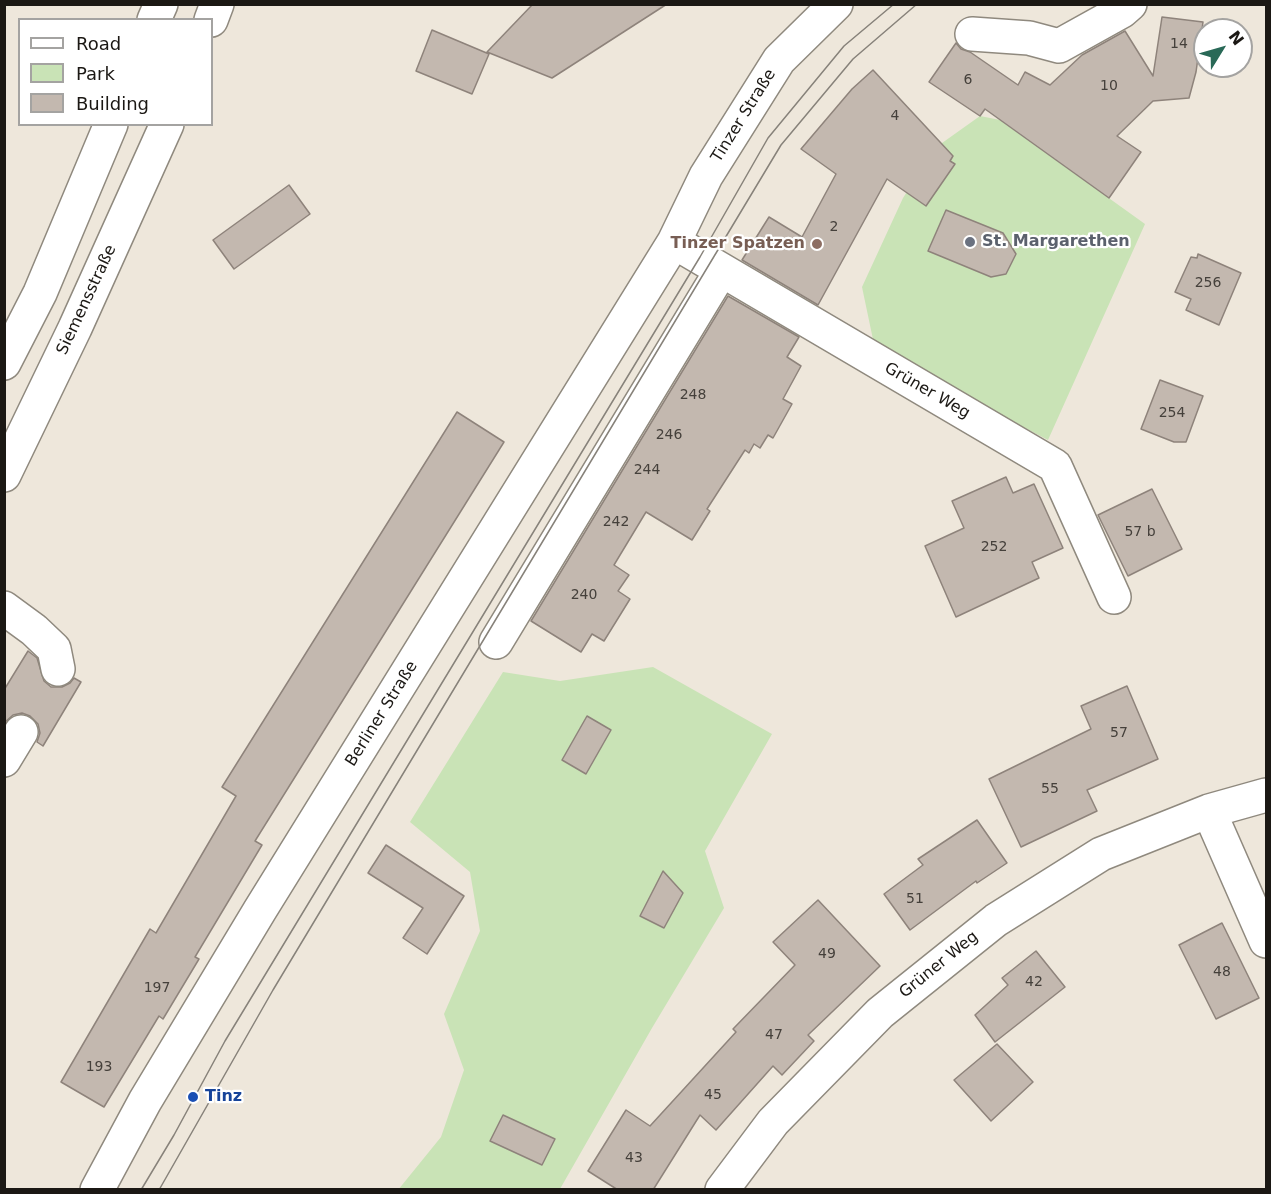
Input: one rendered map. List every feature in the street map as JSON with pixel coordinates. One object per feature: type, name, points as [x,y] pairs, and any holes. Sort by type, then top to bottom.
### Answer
[{"type":"street","points":[[155,18],[161,4]]},
{"type":"street","name":"Tinzer Straße","points":[[674,242],[706,176],[779,60],[836,4]]},
{"type":"street","points":[[972,34],[1029,38],[1059,46],[1122,11],[1130,4]]},
{"type":"street","points":[[4,363],[40,293],[110,126]]},
{"type":"street","name":"Siemensstraße","points":[[4,475],[75,328],[166,126]]},
{"type":"street","name":"Grüner Weg","points":[[674,242],[1055,466],[1114,597]]},
{"type":"street","name":"Berliner Straße","points":[[97,1190],[144,1101],[254,920],[674,242]]},
{"type":"street","points":[[496,642],[721,271]]},
{"type":"street","points":[[4,608],[34,630],[54,649],[58,669]]},
{"type":"street","points":[[4,760],[21,732]]},
{"type":"street","name":"Grüner Weg","points":[[722,1190],[773,1122],[879,1013],[996,920],[1101,854],[1209,811],[1266,795]]},
{"type":"street","points":[[1209,811],[1266,941]]},
{"type":"green space","points":[[980,116],[1000,120],[1145,224],[1048,440],[875,349],[862,287],[903,198],[935,148]]},
{"type":"green space","points":[[653,667],[772,734],[705,851],[724,908],[560,1189],[398,1190],[441,1137],[464,1070],[444,1014],[480,931],[470,872],[410,822],[503,672],[560,681]]},
{"type":"building","points":[[533,4],[667,4],[552,78],[487,52]]},
{"type":"building","points":[[1162,17],[1193,21],[1194,78],[1189,98],[1153,101],[1117,136],[1141,152],[1109,198],[985,109],[980,116],[929,82],[956,43],[961,49],[970,52],[1018,85],[1025,72],[1050,85],[1082,55],[1125,31],[1153,76]]},
{"type":"building","points":[[432,30],[489,54],[472,94],[416,71]]},
{"type":"building","points":[[873,70],[953,156],[950,161],[955,164],[926,206],[887,179],[818,305],[742,260],[769,217],[802,237],[836,174],[801,149],[852,89]]},
{"type":"building","points":[[289,185],[310,214],[234,269],[213,240]]},
{"type":"building","name":"St. Margarethen","points":[[946,210],[1003,233],[1016,254],[1006,274],[991,277],[928,251]]},
{"type":"building","points":[[1198,254],[1241,273],[1219,325],[1186,310],[1191,299],[1175,292],[1191,257],[1197,258]]},
{"type":"building","points":[[728,296],[799,337],[787,357],[801,366],[783,399],[792,404],[773,438],[768,435],[760,448],[754,444],[749,453],[745,450],[707,509],[710,511],[692,540],[646,512],[614,565],[629,575],[618,591],[630,599],[604,641],[592,634],[581,652],[531,621]]},
{"type":"building","points":[[1160,380],[1203,396],[1186,442],[1174,442],[1141,429]]},
{"type":"building","points":[[457,412],[504,442],[255,841],[262,845],[195,957],[199,959],[163,1019],[159,1016],[104,1107],[61,1082],[150,929],[156,933],[236,796],[222,787]]},
{"type":"building","points":[[1006,477],[1013,493],[1034,484],[1063,548],[1032,562],[1039,578],[956,617],[925,546],[964,528],[952,501]]},
{"type":"building","points":[[1152,489],[1182,549],[1128,576],[1098,515]]},
{"type":"building","points":[[28,651],[37,658],[44,681],[51,687],[62,687],[74,678],[81,682],[43,746],[37,742],[40,733],[38,724],[30,716],[22,713],[13,715],[4,723],[4,690]]},
{"type":"building","points":[[1127,686],[1158,759],[1087,790],[1097,811],[1021,847],[989,779],[1091,729],[1081,706]]},
{"type":"building","points":[[587,716],[611,730],[586,774],[562,760]]},
{"type":"building","points":[[977,820],[1007,863],[977,883],[976,881],[910,930],[884,894],[923,865],[918,859]]},
{"type":"building","points":[[386,845],[464,896],[427,954],[403,938],[423,908],[368,873]]},
{"type":"building","points":[[663,871],[683,893],[664,928],[640,916]]},
{"type":"building","points":[[818,900],[880,966],[808,1035],[814,1041],[782,1075],[773,1066],[716,1130],[700,1115],[653,1190],[618,1190],[588,1171],[626,1110],[650,1126],[736,1032],[733,1029],[795,965],[773,942]]},
{"type":"building","points":[[1222,923],[1259,998],[1216,1019],[1179,945]]},
{"type":"building","points":[[1036,951],[1065,987],[995,1042],[975,1015],[1008,985],[1002,978]]},
{"type":"building","points":[[997,1044],[1033,1082],[991,1121],[954,1080]]},
{"type":"building","points":[[503,1115],[555,1139],[542,1165],[490,1141]]},
{"type":"tram line","points":[[141,1190],[225,1041],[700,257],[768,138],[844,46],[894,4]]},
{"type":"tram line","points":[[159,1190],[273,990],[781,145],[853,59],[917,4]]},
{"type":"place","name":"St. Margarethen","points":[[970,242]]},
{"type":"place","name":"Tinzer Spatzen","points":[[817,244]]},
{"type":"place","name":"Tinz","points":[[193,1097]]}]
